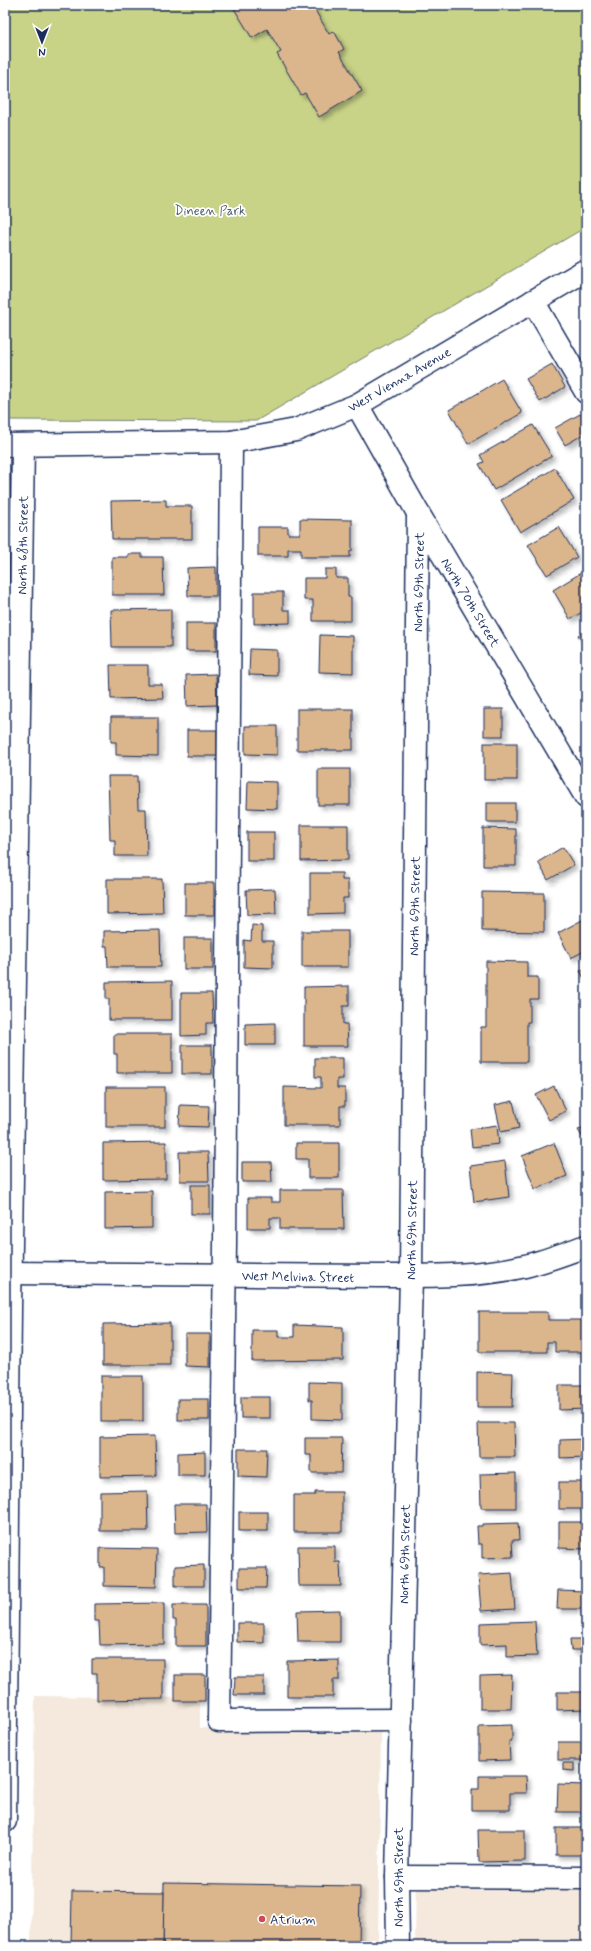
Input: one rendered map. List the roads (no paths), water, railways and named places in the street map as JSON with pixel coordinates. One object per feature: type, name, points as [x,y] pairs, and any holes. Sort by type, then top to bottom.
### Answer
[{"type":"street","name":"West Vienna Avenue","points":[[14,445],[231,442],[296,430],[357,405],[586,270]]},
{"type":"street","points":[[533,301],[586,392]]},
{"type":"street","name":"North 70th Street","points":[[357,405],[418,513],[586,797]]},
{"type":"street","points":[[231,442],[225,1275],[219,1722],[401,1720]]},
{"type":"street","name":"North 68th Street","points":[[5,1821],[14,445]]},
{"type":"street","name":"North 69th Street","points":[[398,1946],[397,1877],[411,1276],[418,513]]},
{"type":"street","name":"West Melvina Street","points":[[8,1273],[411,1276],[500,1271],[526,1266],[586,1246]]},
{"type":"street","points":[[397,1877],[586,1878]]},
{"type":"place","name":"Atrium","points":[[262,1919]]},
{"type":"park label","name":"Dineen Park","points":[[210,210]]}]
